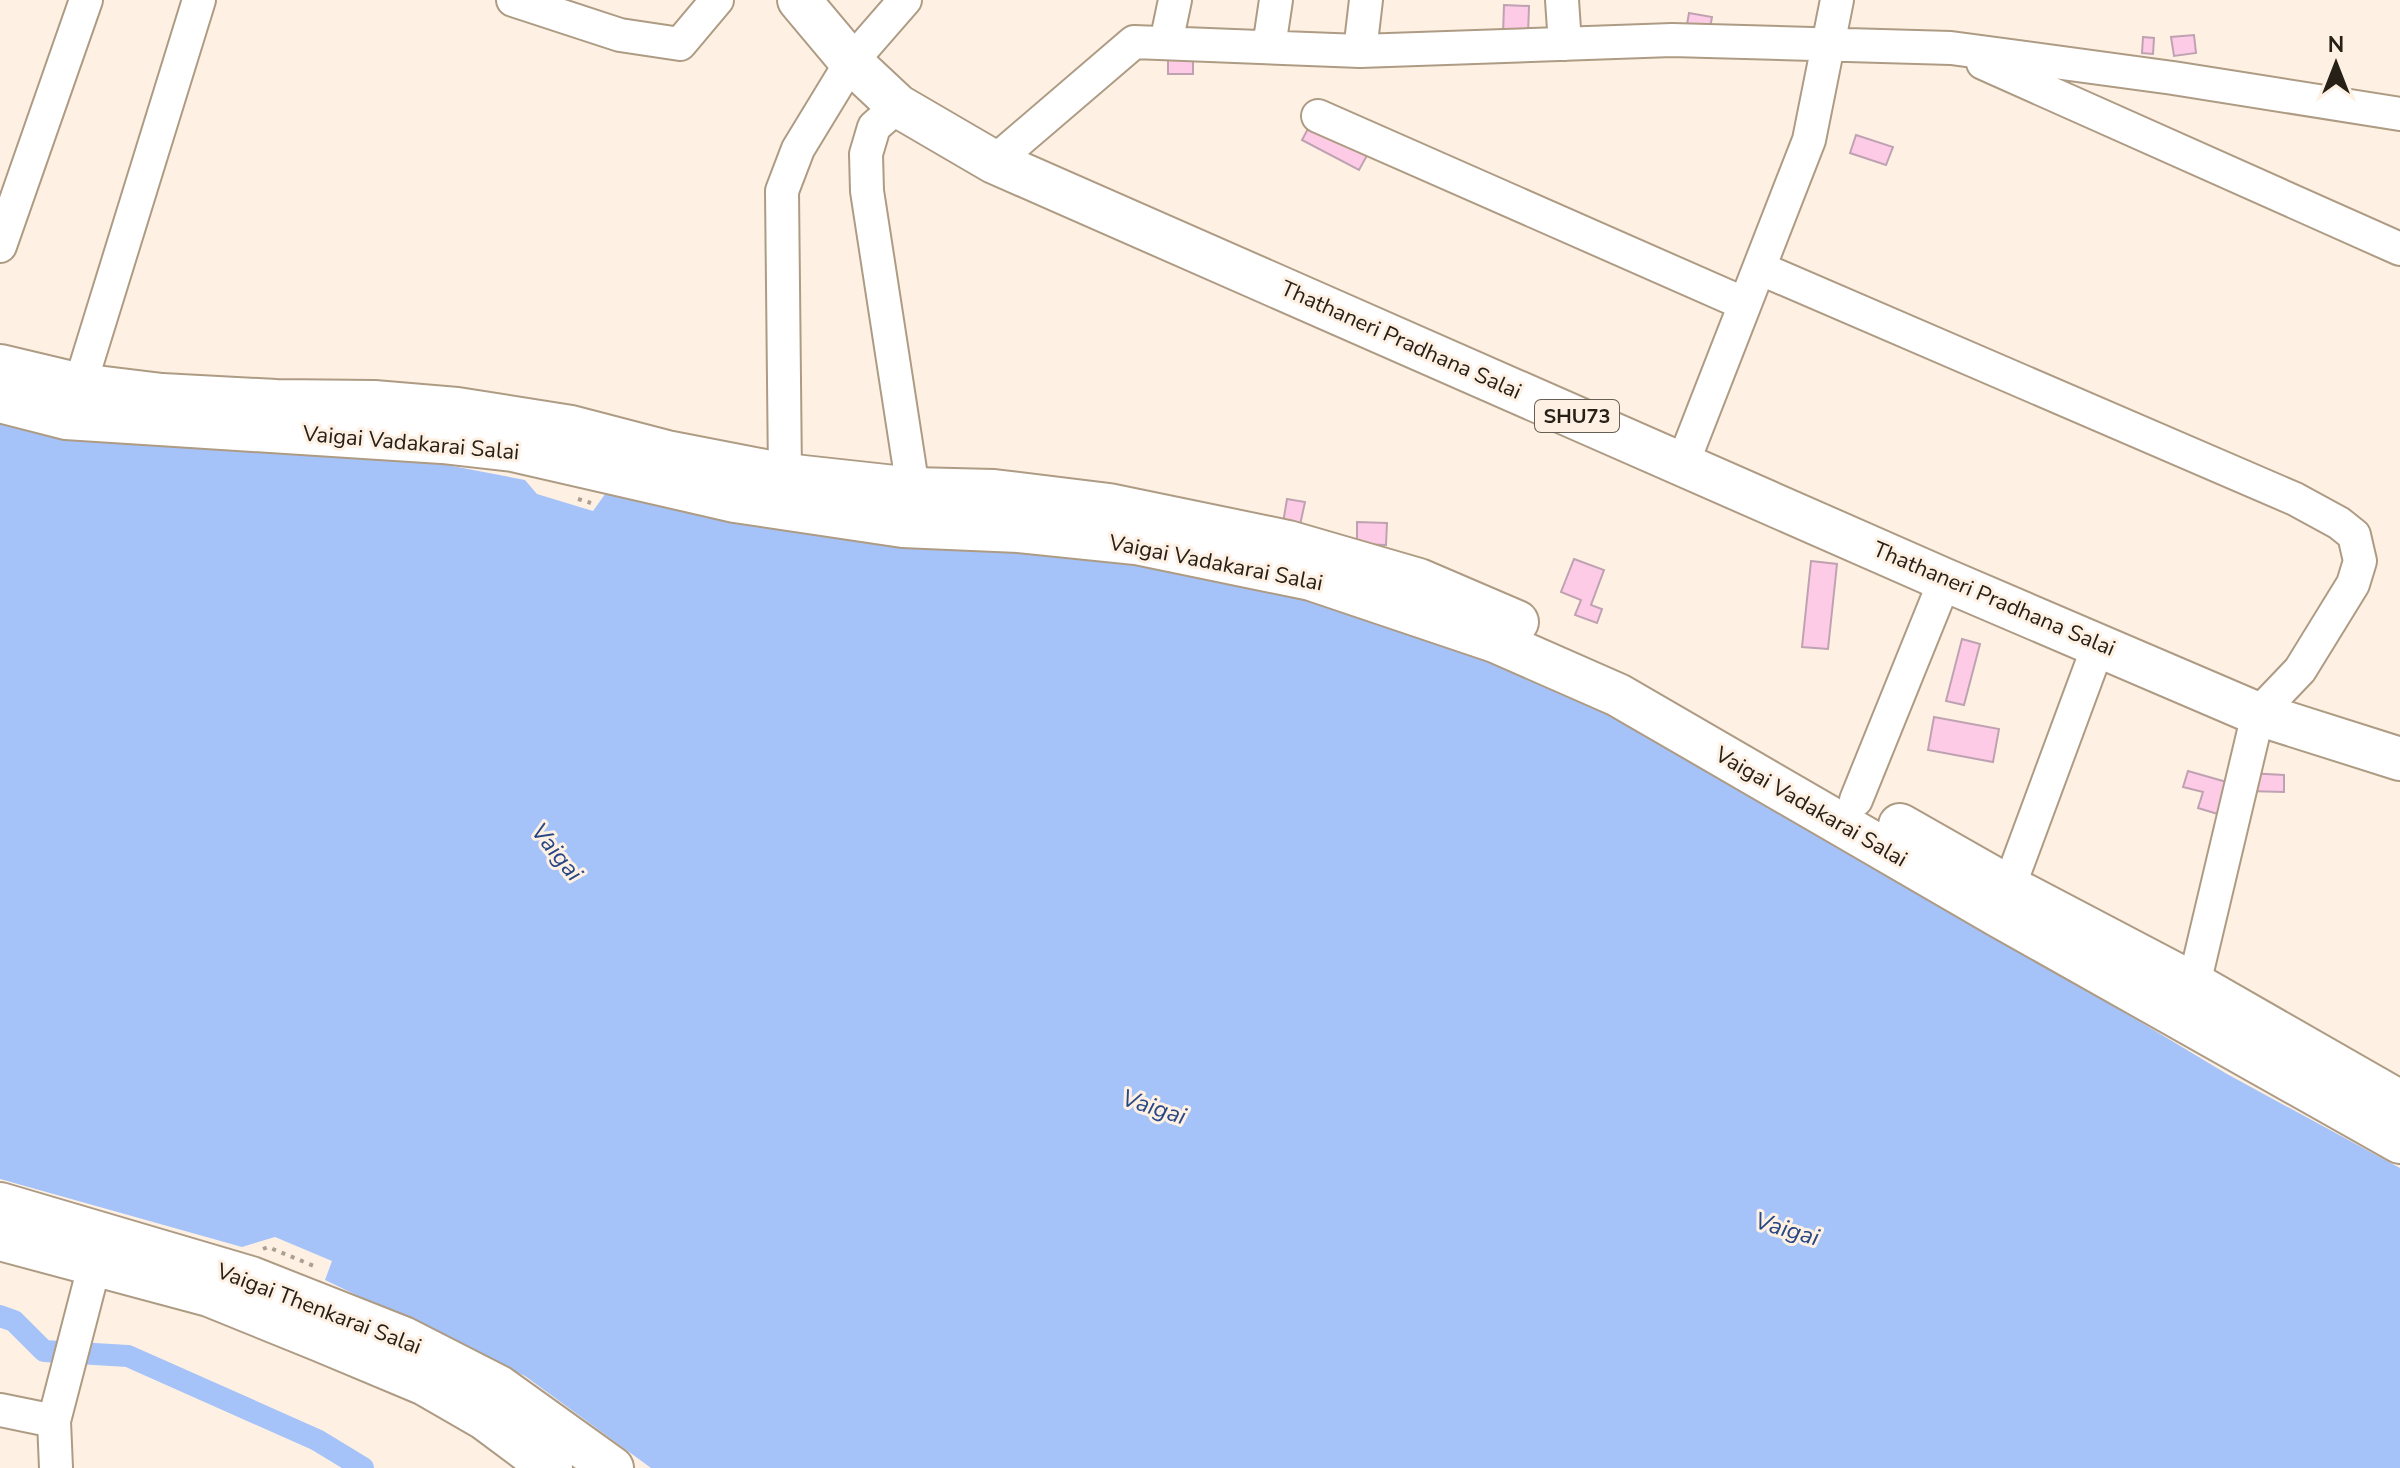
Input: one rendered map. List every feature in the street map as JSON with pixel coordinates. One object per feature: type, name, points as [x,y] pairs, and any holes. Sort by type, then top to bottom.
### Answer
[{"type":"main road","name":"Thathaneri Pradhana Salai","points":[[799,0],[851,62],[898,106],[994,162],[1945,580],[2258,714],[2400,759]]},
{"type":"main road","name":"Vaigai Vadakarai Salai","points":[[0,366],[80,385],[162,395],[374,402],[469,410],[571,427],[667,452],[785,475],[913,489],[994,491],[1109,505],[1288,542],[1419,580],[1628,669],[2009,887],[2194,984],[2400,1102]]},
{"type":"main road","name":"Vaigai Vadakarai Salai","points":[[0,401],[66,418],[442,442],[513,450],[735,501],[903,526],[1019,531],[1136,543],[1311,579],[1495,641],[1618,695],[2001,917],[2400,1142]]},
{"type":"main road","name":"Vaigai Thenkarai Salai","points":[[0,1204],[251,1278],[403,1338],[499,1387],[612,1468]]},
{"type":"main road","name":"Vaigai Thenkarai Salai","points":[[0,1239],[209,1295],[425,1384],[484,1418],[551,1468]]},
{"type":"street","points":[[0,246],[86,0]]},
{"type":"street","points":[[80,385],[199,0]]},
{"type":"street","points":[[513,0],[620,35],[680,44],[717,0]]},
{"type":"street","points":[[785,475],[782,191],[798,149],[851,62],[905,0]]},
{"type":"street","points":[[1166,43],[1175,0]]},
{"type":"street","points":[[1269,47],[1276,0]]},
{"type":"street","points":[[1360,51],[1366,0]]},
{"type":"street","points":[[1562,0],[1565,44]]},
{"type":"street","points":[[1683,463],[1809,140],[1837,0]]},
{"type":"street","points":[[994,162],[1134,42],[1360,51],[1672,40],[1951,48],[2173,78],[2400,114]]},
{"type":"street","points":[[1951,48],[2400,249]]},
{"type":"street","points":[[898,106],[874,127],[866,154],[867,191],[913,489]]},
{"type":"street","points":[[1318,116],[1745,304]]},
{"type":"street","points":[[1759,268],[2295,499],[2339,523],[2354,535],[2360,561],[2353,584],[2300,670],[2258,714],[2194,984]]},
{"type":"street","points":[[1856,800],[1945,580]]},
{"type":"street","points":[[2009,887],[2099,644]]},
{"type":"street","points":[[56,1468],[54,1421],[95,1263]]},
{"type":"street","points":[[0,1410],[54,1421]]},
{"type":"water","name":"Vaigai","points":[[0,416],[285,451],[447,465],[525,480],[537,494],[593,511],[608,490],[1002,548],[1127,561],[1323,601],[1494,662],[1599,709],[2019,949],[2227,1074],[2400,1168],[2400,1468],[651,1468],[525,1376],[325,1280],[332,1261],[275,1237],[242,1247],[0,1179]]},
{"type":"building","points":[[1504,5],[1529,6],[1528,35],[1503,35]]},
{"type":"building","points":[[1689,13],[1712,17],[1709,34],[1686,30]]},
{"type":"building","points":[[2194,35],[2196,53],[2174,56],[2171,37]]},
{"type":"building","points":[[2143,37],[2154,38],[2153,54],[2142,53]]},
{"type":"building","points":[[1168,52],[1193,52],[1193,74],[1168,74]]},
{"type":"building","points":[[1313,119],[1370,150],[1359,170],[1302,140]]},
{"type":"building","points":[[1856,135],[1893,147],[1886,165],[1850,153]]},
{"type":"building","points":[[1287,499],[1305,502],[1300,525],[1283,523]]},
{"type":"building","points":[[1357,522],[1387,523],[1386,545],[1357,544]]},
{"type":"building","points":[[1574,559],[1604,570],[1591,605],[1602,609],[1597,623],[1575,615],[1581,600],[1561,592]]},
{"type":"building","points":[[1811,561],[1837,564],[1828,649],[1802,647]]},
{"type":"building","points":[[1962,639],[1980,644],[1964,705],[1946,701]]},
{"type":"building","points":[[1934,717],[1999,729],[1993,762],[1928,750]]},
{"type":"building","points":[[2188,771],[2230,783],[2221,815],[2198,808],[2203,792],[2183,787]]},
{"type":"building","points":[[2247,773],[2284,775],[2284,792],[2247,791]]},
{"type":"waterway","points":[[0,1316],[14,1321],[44,1351],[128,1356],[317,1440],[363,1468]]}]
